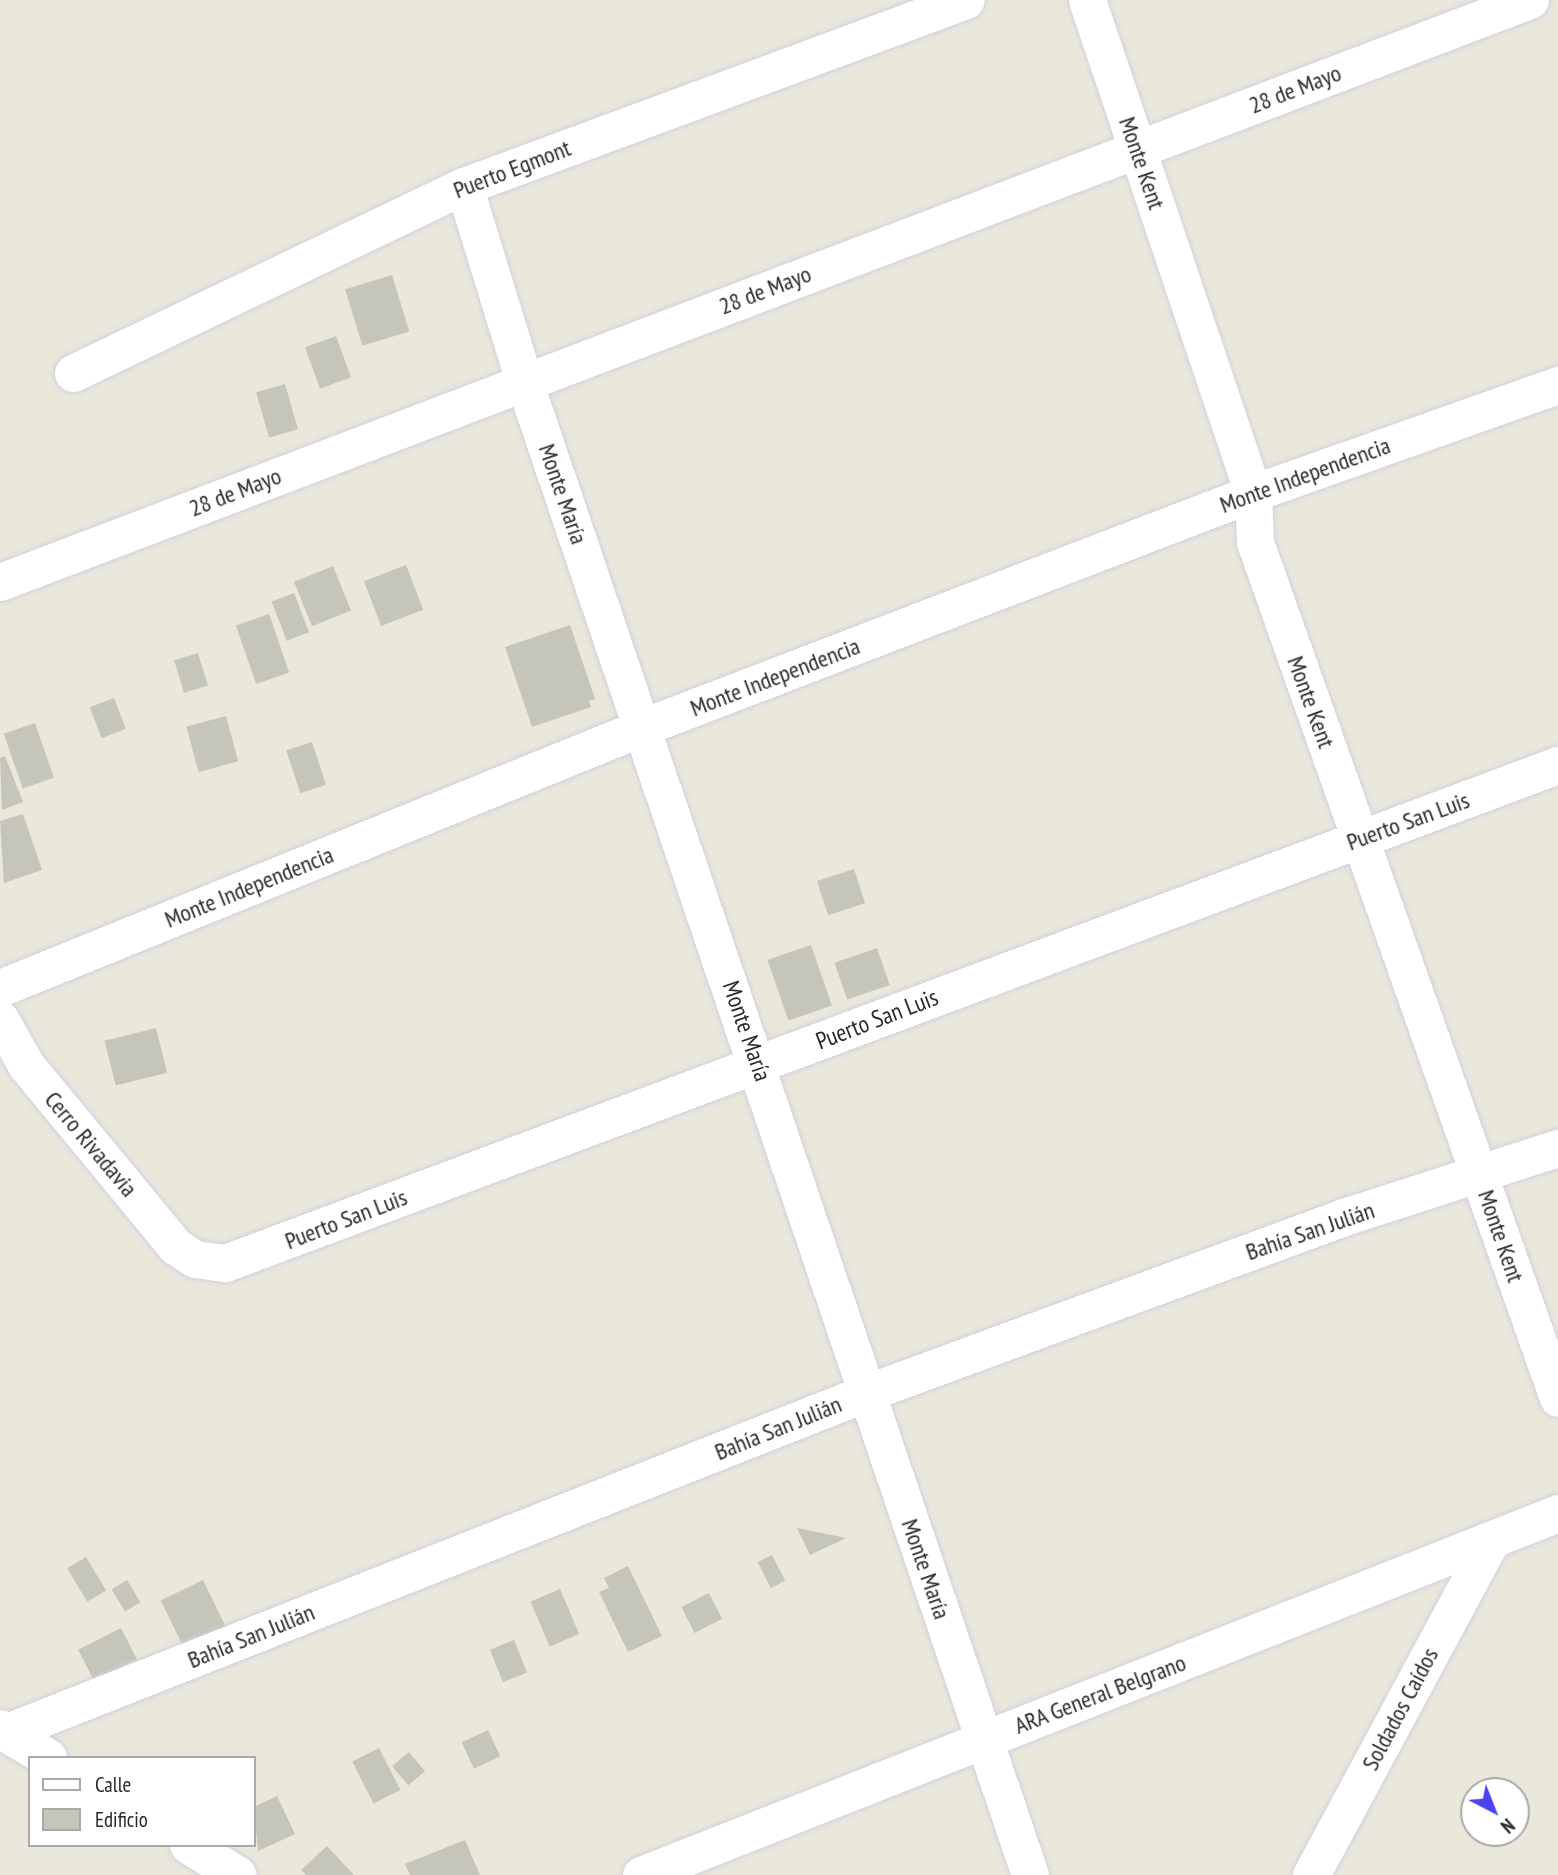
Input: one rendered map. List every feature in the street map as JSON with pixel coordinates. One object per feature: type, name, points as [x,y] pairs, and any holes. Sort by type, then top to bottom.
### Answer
[{"type":"street","name":"Puerto Egmont","points":[[73,373],[464,186],[966,0]]},
{"type":"street","name":"Monte Kent","points":[[1087,0],[1253,493],[1255,542],[1558,1398]]},
{"type":"street","name":"28 de Mayo","points":[[0,582],[1530,0]]},
{"type":"street","name":"Monte María","points":[[464,186],[524,381],[758,1063],[866,1393],[1030,1875]]},
{"type":"street","name":"Monte Independencia","points":[[0,988],[643,727],[1253,493],[1558,386]]},
{"type":"street","name":"Puerto San Luis","points":[[194,1259],[225,1263],[257,1252],[1558,765]]},
{"type":"street","name":"Cerro Rivadavia","points":[[0,1020],[26,1065],[175,1246],[194,1259]]},
{"type":"street","name":"Bahía San Julián","points":[[3,1730],[866,1393],[1344,1217],[1480,1176],[1558,1147]]},
{"type":"street","name":"ARA General Belgrano","points":[[641,1875],[983,1739],[1490,1543],[1558,1513]]},
{"type":"street","name":"Soldados Caídos","points":[[1311,1875],[1490,1543]]},
{"type":"street","points":[[3,1730],[45,1756]]},
{"type":"street","points":[[192,1847],[237,1875]]},
{"type":"building","points":[[392,275],[409,331],[362,346],[345,289]]},
{"type":"building","points":[[336,336],[351,377],[320,389],[305,347]]},
{"type":"building","points":[[285,384],[298,429],[269,437],[256,392]]},
{"type":"building","points":[[406,565],[423,610],[381,626],[364,581]]},
{"type":"building","points":[[333,566],[351,611],[312,626],[294,582]]},
{"type":"building","points":[[294,593],[309,632],[287,641],[272,602]]},
{"type":"building","points":[[269,614],[289,673],[256,684],[236,625]]},
{"type":"building","points":[[570,625],[595,699],[589,701],[591,707],[532,727],[505,647]]},
{"type":"building","points":[[198,653],[208,686],[184,693],[174,660]]},
{"type":"building","points":[[114,698],[126,729],[102,738],[90,707]]},
{"type":"building","points":[[226,716],[238,761],[199,772],[186,727]]},
{"type":"building","points":[[35,723],[54,778],[23,789],[4,734]]},
{"type":"building","points":[[312,742],[326,785],[300,793],[286,750]]},
{"type":"building","points":[[5,756],[23,802],[2,810],[0,758]]},
{"type":"building","points":[[23,814],[42,870],[4,883],[0,821]]},
{"type":"building","points":[[854,869],[865,903],[828,915],[817,881]]},
{"type":"building","points":[[811,945],[832,1006],[788,1020],[768,960]]},
{"type":"building","points":[[877,948],[890,985],[847,1000],[834,963]]},
{"type":"building","points":[[156,1028],[167,1073],[116,1085],[105,1041]]},
{"type":"building","points":[[797,1528],[846,1538],[810,1555]]},
{"type":"building","points":[[772,1555],[785,1581],[771,1588],[758,1562]]},
{"type":"building","points":[[86,1557],[106,1590],[87,1602],[67,1568]]},
{"type":"building","points":[[628,1566],[662,1636],[628,1652],[599,1592],[609,1588],[604,1578]]},
{"type":"building","points":[[127,1580],[140,1602],[125,1612],[112,1589]]},
{"type":"building","points":[[203,1580],[229,1634],[187,1655],[161,1601]]},
{"type":"building","points":[[560,1589],[579,1634],[550,1647],[531,1602]]},
{"type":"building","points":[[709,1593],[722,1619],[695,1633],[681,1607]]},
{"type":"building","points":[[121,1628],[137,1659],[94,1681],[78,1650]]},
{"type":"building","points":[[514,1640],[527,1672],[503,1682],[490,1650]]},
{"type":"building","points":[[488,1730],[500,1756],[474,1769],[462,1742]]},
{"type":"building","points":[[379,1748],[400,1790],[374,1803],[352,1762]]},
{"type":"building","points":[[409,1752],[425,1771],[408,1785],[392,1766]]},
{"type":"building","points":[[277,1796],[295,1834],[258,1851],[256,1806]]},
{"type":"building","points":[[465,1840],[480,1875],[410,1875],[405,1864]]},
{"type":"building","points":[[327,1846],[354,1875],[306,1875],[301,1870]]}]
